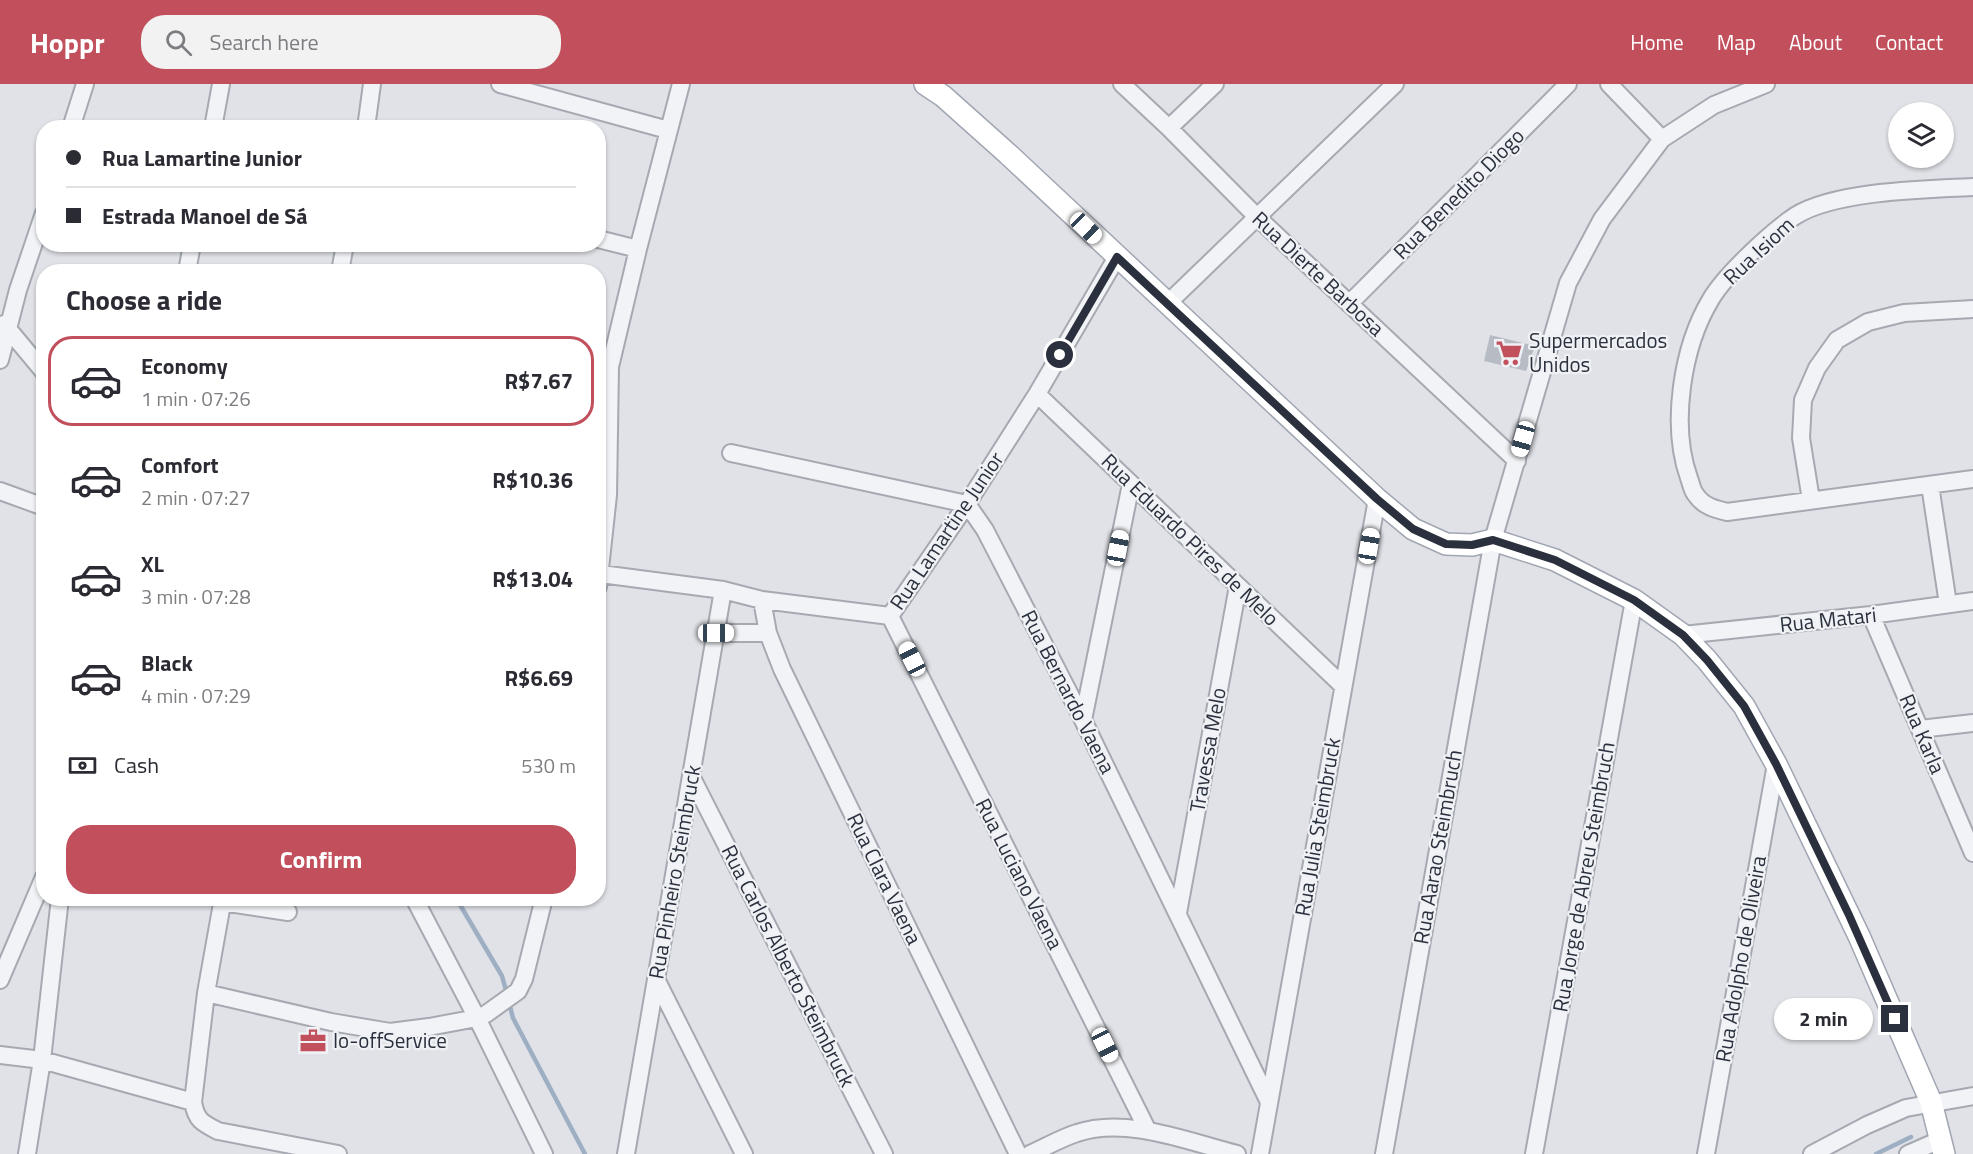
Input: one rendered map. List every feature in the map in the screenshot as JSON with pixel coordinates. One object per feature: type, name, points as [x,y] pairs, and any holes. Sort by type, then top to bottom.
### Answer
[{"type":"main road","points":[[925,84],[943,96],[1000,147],[1377,499],[1413,529],[1446,544],[1472,545],[1493,540],[1555,560],[1634,600],[1683,635],[1707,660],[1744,706],[1776,764],[1859,936],[1930,1102],[1942,1147]]},
{"type":"street","points":[[74,120],[85,84]]},
{"type":"street","points":[[214,120],[220,84]]},
{"type":"street","points":[[367,120],[372,84]]},
{"type":"street","points":[[500,84],[668,130]]},
{"type":"street","points":[[606,359],[638,249],[681,84]]},
{"type":"street","name":"Rua Dierte Barbosa","points":[[1122,84],[1257,217],[1517,461]]},
{"type":"street","points":[[1169,128],[1215,84]]},
{"type":"street","points":[[1167,304],[1395,84]]},
{"type":"street","name":"Rua Benedito Diogo","points":[[1349,304],[1568,84]]},
{"type":"street","points":[[1609,84],[1662,139]]},
{"type":"street","name":"Rua Aarao Steimbruch","points":[[1384,1154],[1493,540],[1568,283],[1602,219],[1662,139],[1714,105],[1766,84]]},
{"type":"street","name":"Rua Isiom","points":[[1973,187],[1872,194],[1822,204],[1796,216],[1749,255],[1712,297],[1695,332],[1681,397],[1679,433],[1683,461],[1695,495],[1710,508],[1727,512],[1973,479]]},
{"type":"street","points":[[0,360],[6,322],[36,237]]},
{"type":"street","points":[[606,241],[638,249]]},
{"type":"street","name":"Rua Lamartine Junior","points":[[606,581],[723,590],[762,600],[890,616],[967,504],[1037,394],[1117,257]]},
{"type":"street","points":[[1811,500],[1801,438],[1803,399],[1817,368],[1837,340],[1868,322],[1904,313],[1973,309]]},
{"type":"street","points":[[6,322],[36,361]]},
{"type":"street","name":"Rua Eduardo Pires de Melo","points":[[1037,394],[1343,686]]},
{"type":"street","points":[[731,453],[967,504]]},
{"type":"street","points":[[1083,720],[1131,484]]},
{"type":"street","points":[[1930,485],[1948,604]]},
{"type":"street","points":[[0,491],[36,504]]},
{"type":"street","name":"Rua Julia Steimbruck","points":[[1260,1154],[1377,499]]},
{"type":"street","name":"Rua Bernardo Vaena","points":[[967,504],[985,530],[1083,720],[1268,1100]]},
{"type":"street","name":"Travessa Melo","points":[[1178,914],[1238,586]]},
{"type":"street","name":"Rua Pinheiro Steimbruck","points":[[626,1154],[723,590]]},
{"type":"street","name":"Rua Clara Vaena","points":[[762,600],[768,633],[787,680],[1018,1154]]},
{"type":"street","name":"Rua Jorge de Abreu Steimbruch","points":[[1534,1154],[1634,600]]},
{"type":"street","name":"Rua Matari","points":[[1683,635],[1871,615],[1973,601]]},
{"type":"street","name":"Rua Karla","points":[[1871,615],[1972,849]]},
{"type":"street","name":"Rua Luciano Vaena","points":[[890,616],[1148,1131]]},
{"type":"street","points":[[716,633],[768,633]]},
{"type":"street","points":[[1920,729],[1973,723]]},
{"type":"street","name":"Rua Adolpho de Oliveira","points":[[1706,1154],[1776,764]]},
{"type":"street","name":"Rua Carlos Alberto Steimbruck","points":[[692,778],[884,1154]]},
{"type":"street","points":[[0,980],[36,896]]},
{"type":"street","points":[[27,1154],[42,1060],[59,906]]},
{"type":"street","points":[[222,906],[206,993],[194,1108],[204,1124],[218,1131],[338,1154]]},
{"type":"street","points":[[256,906],[288,912]]},
{"type":"street","points":[[419,906],[482,1016],[544,1154]]},
{"type":"street","points":[[206,993],[331,1022],[390,1032],[482,1016],[518,991],[524,979],[542,906]]},
{"type":"street","points":[[656,979],[744,1154]]},
{"type":"street","points":[[0,1055],[42,1060],[194,1108]]},
{"type":"street","points":[[1812,1154],[1867,1125],[1906,1108],[1973,1096]]},
{"type":"street","points":[[1030,1154],[1078,1132],[1111,1126],[1148,1131],[1237,1154]]},
{"type":"street","points":[[1908,1154],[1942,1147]]},
{"type":"building","name":"Supermercados Unidos","points":[[1490,335],[1535,346],[1526,371],[1484,361]]},
{"type":"waterway","points":[[461,906],[502,976],[507,994]]},
{"type":"waterway","points":[[509,1002],[513,1018],[585,1154]]},
{"type":"waterway","points":[[1876,1154],[1911,1137]]},
{"type":"place","name":"Supermercados Unidos","points":[[1509,353]]},
{"type":"place","name":"Io-offService","points":[[313,1041]]},
{"type":"route","points":[[1060,355],[1117,257],[1377,499],[1413,529],[1446,544],[1472,545],[1493,540],[1555,560],[1634,600],[1683,635],[1707,660],[1744,706],[1776,764],[1849,915],[1895,1019]]}]
